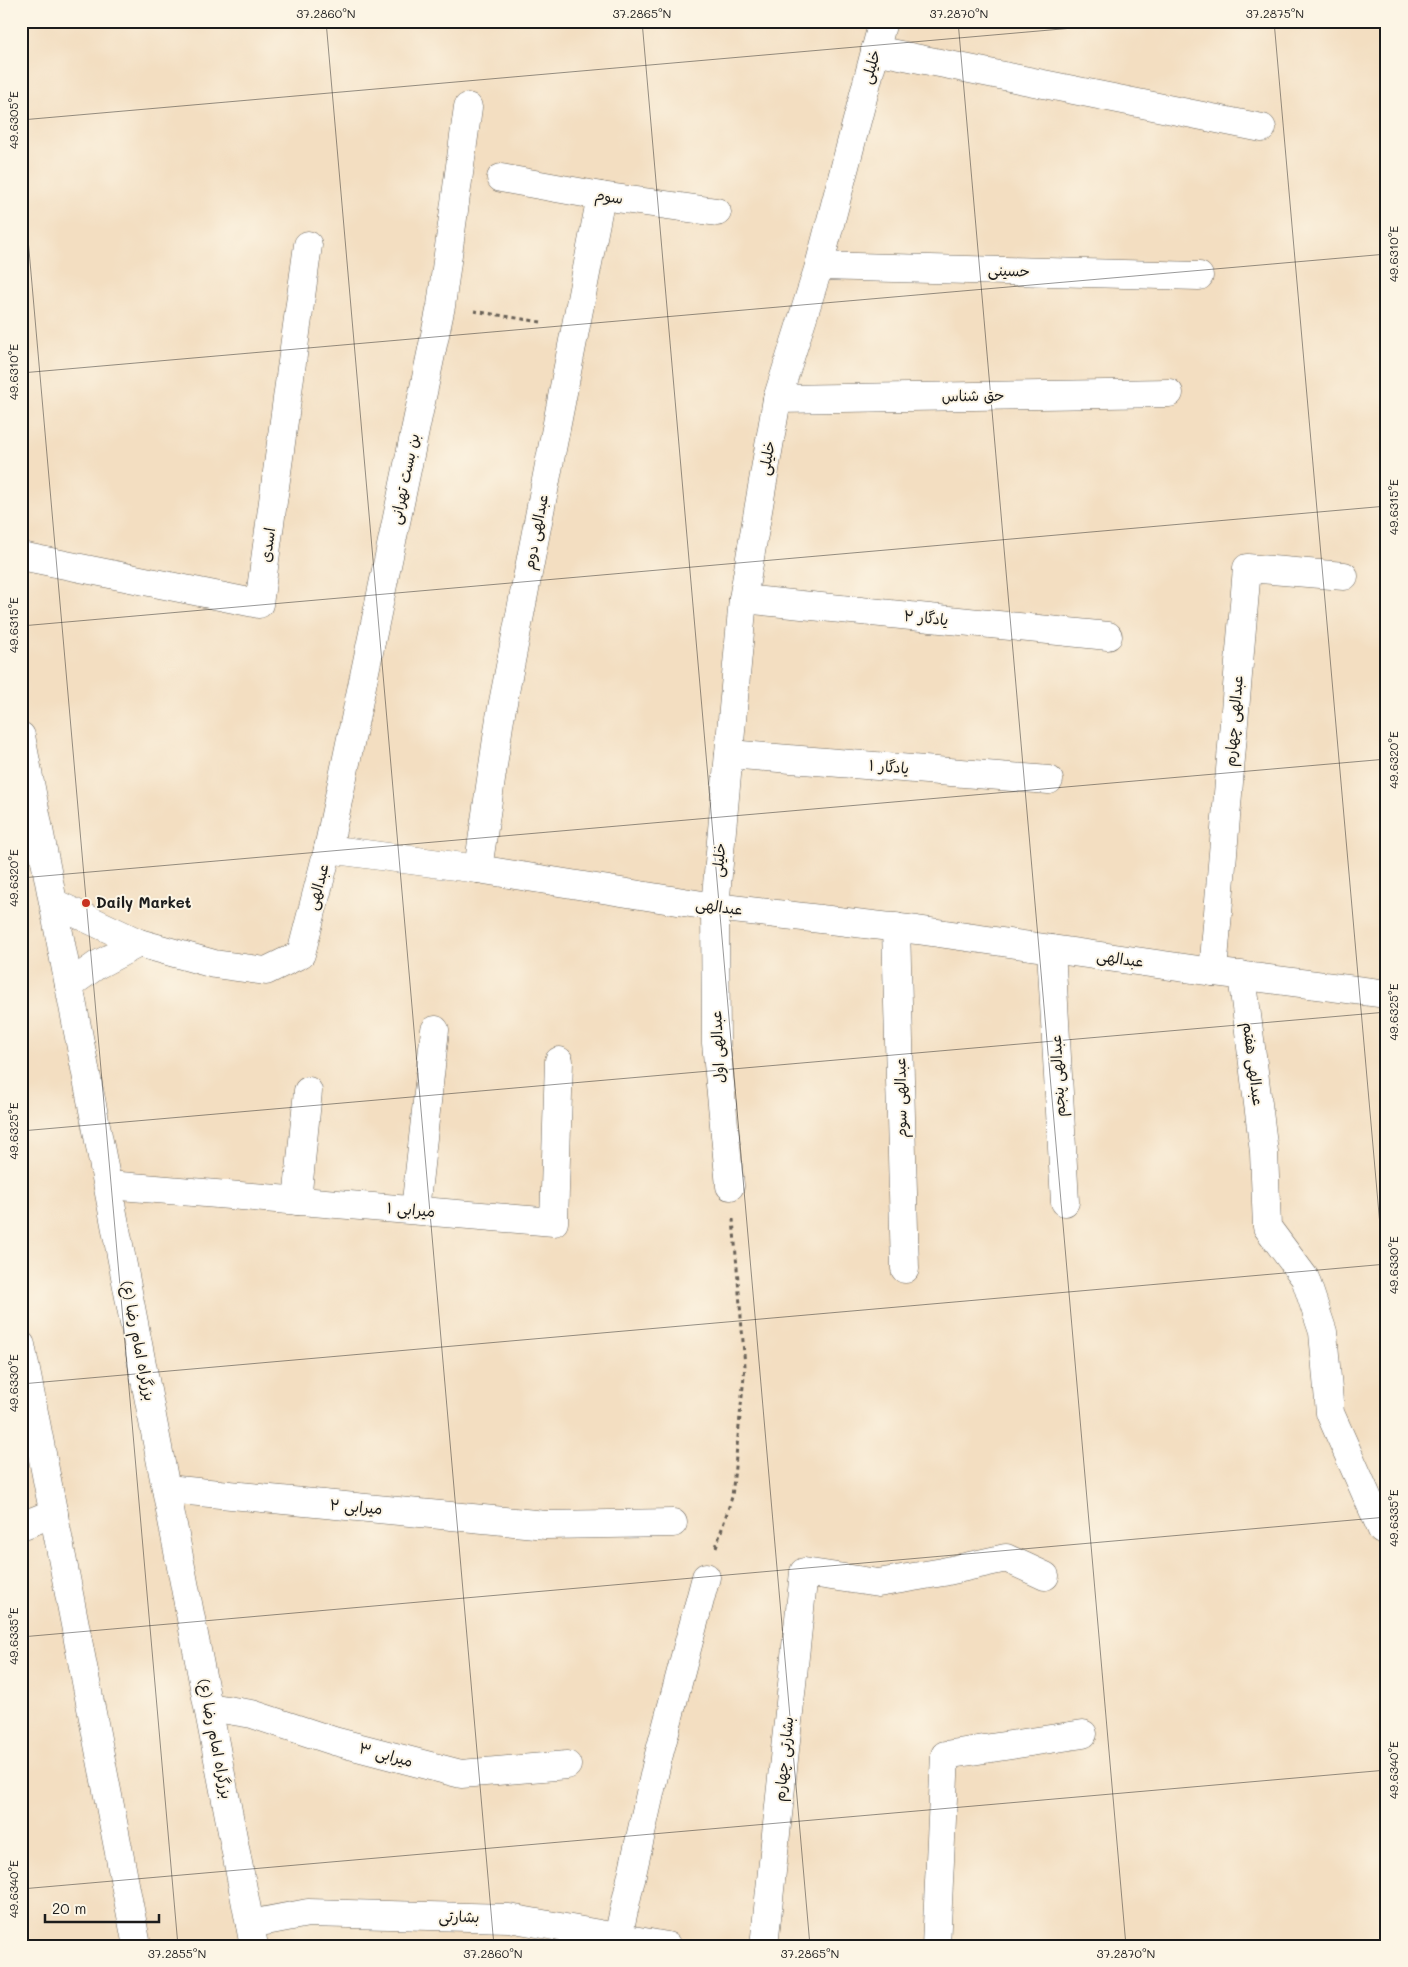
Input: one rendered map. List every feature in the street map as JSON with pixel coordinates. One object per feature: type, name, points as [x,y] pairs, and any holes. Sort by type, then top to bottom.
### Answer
[{"type":"main road","name":"خلیلی","points":[[715,907],[743,600],[777,399],[820,266],[883,21]]},
{"type":"main road","points":[[875,50],[1262,128]]},
{"type":"main road","name":"بن بست تهرانی","points":[[328,849],[441,306],[468,107]]},
{"type":"main road","name":"سوم","points":[[501,178],[602,196],[717,212]]},
{"type":"main road","name":"عبدالهی دوم","points":[[478,869],[500,718],[602,196]]},
{"type":"main road","name":"اسدی","points":[[21,556],[260,604],[308,245]]},
{"type":"main road","name":"حسینی","points":[[820,266],[1199,276]]},
{"type":"main road","name":"حق شناس","points":[[777,399],[1169,393]]},
{"type":"main road","name":"عبدالهی چهارم","points":[[1213,972],[1247,568],[1344,576]]},
{"type":"main road","name":"یادگار ۲","points":[[743,600],[1108,636]]},
{"type":"main road","name":"بزرگراه امام رضا (ع)","points":[[21,736],[252,1935]]},
{"type":"main road","name":"یادگار ۱","points":[[729,754],[1049,780]]},
{"type":"main road","name":"عبدالهی","points":[[54,904],[138,942],[214,964],[266,971],[301,954],[328,849],[478,869],[715,907],[896,927],[1213,972],[1387,994]]},
{"type":"main road","name":"عبدالهی اول","points":[[715,907],[716,1043],[730,1186]]},
{"type":"main road","name":"عبدالهی سوم","points":[[896,927],[905,1269]]},
{"type":"main road","points":[[70,985],[97,965],[138,942]]},
{"type":"main road","name":"عبدالهی پنجم","points":[[1051,949],[1065,1202]]},
{"type":"main road","name":"عبدالهی هفتم","points":[[1242,975],[1264,1152],[1267,1227],[1305,1278],[1323,1332],[1330,1414],[1382,1530],[1387,1531]]},
{"type":"main road","points":[[415,1210],[435,1030]]},
{"type":"main road","name":"میرابی ۱","points":[[108,1185],[554,1222],[559,1061]]},
{"type":"main road","points":[[297,1201],[308,1091]]},
{"type":"main road","points":[[21,1345],[137,1946]]},
{"type":"main road","name":"میرابی ۲","points":[[167,1489],[546,1525],[673,1523]]},
{"type":"main road","points":[[21,1526],[54,1512]]},
{"type":"main road","name":"بشارتی چهارم","points":[[764,1946],[804,1572],[878,1584],[1006,1558],[1045,1576]]},
{"type":"main road","points":[[616,1941],[657,1762],[706,1577]]},
{"type":"main road","name":"میرابی ۳","points":[[208,1707],[252,1714],[334,1741],[461,1774],[567,1765]]},
{"type":"main road","points":[[936,1946],[945,1755],[1083,1734]]},
{"type":"main road","name":"بشارتی","points":[[252,1935],[308,1913],[508,1918],[616,1941],[667,1946]]},
{"type":"path","points":[[441,306],[576,328]]},
{"type":"path","points":[[706,1577],[732,1497],[745,1366],[730,1186]]},
{"type":"place","name":"Daily Market","points":[[86,903]]}]
